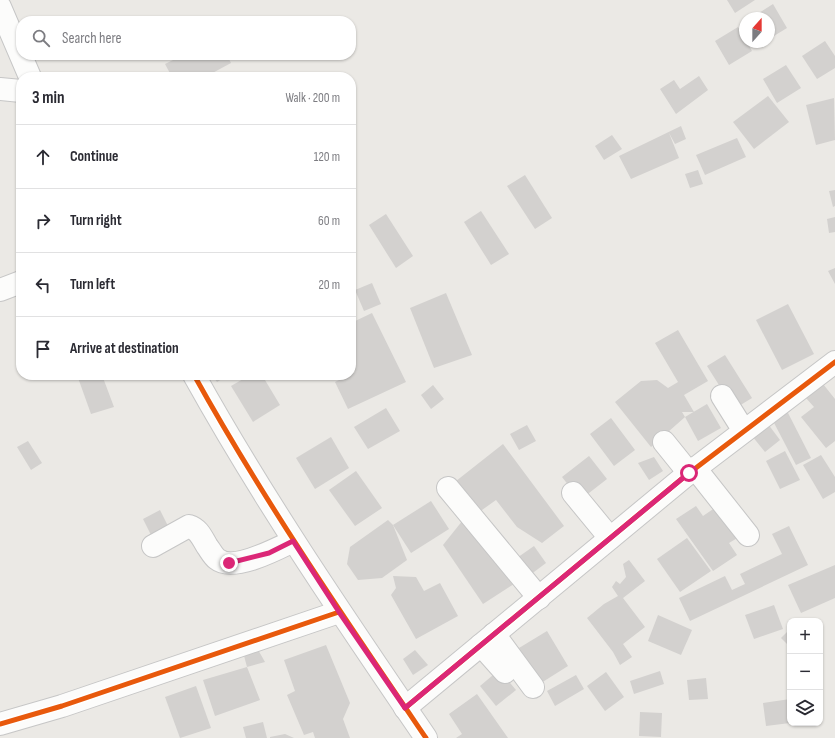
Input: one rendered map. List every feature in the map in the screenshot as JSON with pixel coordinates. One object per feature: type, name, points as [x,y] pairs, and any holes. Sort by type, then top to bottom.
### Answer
[{"type":"street","points":[[0,7],[16,44]]},
{"type":"street","points":[[23,60],[28,72]]},
{"type":"street","points":[[0,89],[16,91]]},
{"type":"street","points":[[0,290],[16,284]]},
{"type":"street","points":[[405,708],[692,470],[835,362]]},
{"type":"street","points":[[197,380],[216,416],[293,541],[339,612],[426,738]]},
{"type":"street","points":[[722,396],[744,431]]},
{"type":"street","points":[[664,442],[692,470],[748,535]]},
{"type":"street","points":[[448,488],[539,598]]},
{"type":"street","points":[[574,494],[610,538]]},
{"type":"street","points":[[153,546],[189,526],[200,533],[217,560],[229,563],[269,553],[293,541]]},
{"type":"street","points":[[0,724],[62,706],[339,612]]},
{"type":"street","points":[[488,640],[505,672]]},
{"type":"street","points":[[488,640],[534,687]]},
{"type":"building","points":[[727,0],[755,0],[735,13]]},
{"type":"building","points":[[773,4],[787,28],[775,35],[775,12],[760,12]]},
{"type":"building","points":[[738,27],[739,48],[750,48],[752,51],[729,65],[715,41]]},
{"type":"building","points":[[825,41],[835,56],[835,68],[817,79],[802,56]]},
{"type":"building","points":[[173,60],[230,60],[231,63],[214,72],[169,72],[165,64]]},
{"type":"building","points":[[786,65],[801,88],[777,103],[763,79]]},
{"type":"building","points":[[699,76],[708,90],[676,114],[660,89],[674,80],[680,89]]},
{"type":"building","points":[[768,96],[789,122],[754,149],[733,122]]},
{"type":"building","points":[[834,98],[835,140],[816,145],[806,105]]},
{"type":"building","points":[[681,126],[686,139],[675,144],[669,133],[679,158],[631,179],[619,156]]},
{"type":"building","points":[[612,135],[622,149],[604,160],[595,146]]},
{"type":"building","points":[[737,138],[746,157],[705,175],[696,155]]},
{"type":"building","points":[[698,170],[703,184],[690,188],[685,174]]},
{"type":"building","points":[[525,175],[552,218],[535,229],[507,186]]},
{"type":"building","points":[[835,190],[835,206],[833,207],[829,191]]},
{"type":"building","points":[[481,211],[509,254],[491,265],[464,222]]},
{"type":"building","points":[[386,214],[413,256],[396,268],[369,225]]},
{"type":"building","points":[[835,217],[835,232],[829,233],[827,219]]},
{"type":"building","points":[[835,268],[835,284],[828,271]]},
{"type":"building","points":[[372,283],[381,304],[364,311],[356,290]]},
{"type":"building","points":[[446,293],[472,355],[434,368],[410,308]]},
{"type":"building","points":[[788,304],[814,354],[782,370],[756,320]]},
{"type":"building","points":[[372,313],[406,382],[348,409],[335,382],[339,380],[356,380],[356,321]]},
{"type":"building","points":[[678,330],[708,381],[684,395],[694,412],[682,412],[685,417],[651,447],[615,402],[641,381],[657,380],[668,388],[678,382],[655,343]]},
{"type":"building","points":[[725,355],[752,398],[734,409],[707,366]]},
{"type":"building","points":[[79,380],[104,380],[114,407],[91,414]]},
{"type":"building","points":[[241,380],[265,380],[280,405],[253,422],[231,386]]},
{"type":"building","points":[[823,384],[835,399],[835,441],[826,448],[801,417],[814,407],[806,398]]},
{"type":"building","points":[[433,385],[444,399],[431,409],[421,395]]},
{"type":"building","points":[[707,404],[721,428],[698,441],[685,417]]},
{"type":"building","points":[[386,408],[400,431],[368,449],[354,427]]},
{"type":"building","points":[[787,411],[811,458],[796,465],[772,419]]},
{"type":"building","points":[[611,418],[635,450],[614,466],[590,434]]},
{"type":"building","points":[[768,424],[780,440],[765,452],[752,436]]},
{"type":"building","points":[[527,425],[536,441],[519,450],[510,434]]},
{"type":"building","points":[[331,437],[349,468],[315,489],[296,458]]},
{"type":"building","points":[[28,441],[42,463],[31,470],[17,447]]},
{"type":"building","points":[[503,444],[564,526],[542,543],[517,527],[496,500],[475,515],[451,485]]},
{"type":"building","points":[[785,451],[800,480],[780,489],[766,461]]},
{"type":"building","points":[[821,455],[835,477],[835,492],[823,499],[803,465]]},
{"type":"building","points":[[589,456],[607,479],[580,500],[562,477]]},
{"type":"building","points":[[654,457],[663,471],[649,480],[638,463]]},
{"type":"building","points":[[356,471],[382,508],[355,526],[329,490]]},
{"type":"building","points":[[431,501],[449,529],[411,553],[393,525]]},
{"type":"building","points":[[722,503],[739,537],[729,543],[737,555],[713,571],[676,519],[696,506],[703,516]]},
{"type":"building","points":[[160,510],[168,526],[151,535],[143,519]]},
{"type":"building","points":[[467,515],[514,584],[483,604],[443,545]]},
{"type":"building","points":[[388,520],[393,525],[407,560],[382,578],[358,580],[347,564],[350,547]]},
{"type":"building","points":[[789,526],[808,565],[690,621],[679,598],[725,576],[732,590],[745,584],[740,574],[782,554],[772,534]]},
{"type":"building","points":[[687,538],[711,571],[680,592],[657,559]]},
{"type":"building","points":[[534,546],[546,563],[526,578],[514,560]]},
{"type":"building","points":[[629,560],[645,581],[623,598],[645,627],[623,644],[632,657],[620,665],[613,652],[587,618],[604,604],[618,596],[612,587],[616,581],[620,584],[626,577],[623,564]]},
{"type":"building","points":[[835,565],[835,598],[801,613],[788,585]]},
{"type":"building","points":[[393,576],[416,577],[424,591],[440,583],[458,616],[416,639],[391,595],[396,588]]},
{"type":"building","points":[[774,605],[783,629],[754,639],[745,615]]},
{"type":"building","points":[[658,615],[692,630],[681,655],[648,641]]},
{"type":"building","points":[[547,631],[568,666],[541,683],[519,648]]},
{"type":"building","points":[[787,632],[787,644],[781,638]]},
{"type":"building","points":[[326,645],[350,703],[343,719],[350,738],[315,738],[313,732],[304,735],[287,695],[295,691],[284,660]]},
{"type":"building","points":[[257,648],[265,662],[247,667],[243,652]]},
{"type":"building","points":[[415,650],[428,665],[413,675],[403,659]]},
{"type":"building","points":[[247,667],[260,700],[215,716],[203,680]]},
{"type":"building","points":[[499,670],[516,690],[496,706],[480,686]]},
{"type":"building","points":[[660,671],[664,684],[634,694],[630,681]]},
{"type":"building","points":[[606,672],[624,697],[605,711],[587,686]]},
{"type":"building","points":[[576,675],[584,689],[555,706],[547,691]]},
{"type":"building","points":[[706,678],[708,699],[689,700],[687,680]]},
{"type":"building","points":[[196,686],[211,728],[180,738],[165,697]]},
{"type":"building","points":[[477,694],[508,738],[456,738],[462,734],[449,714]]},
{"type":"building","points":[[787,699],[787,723],[766,726],[763,703]]},
{"type":"building","points":[[640,712],[662,713],[661,737],[639,736]]},
{"type":"building","points":[[263,722],[267,738],[246,738],[243,727]]},
{"type":"building","points":[[285,734],[294,738],[270,738],[270,737]]},
{"type":"cycle path","points":[[405,708],[684,477],[835,362]]},
{"type":"cycle path","points":[[197,380],[248,468],[277,514],[335,604],[426,738]]},
{"type":"cycle path","points":[[0,724],[62,706],[339,612]]},
{"type":"route","points":[[229,563],[269,553],[293,541],[339,612],[405,708],[689,473]]}]
